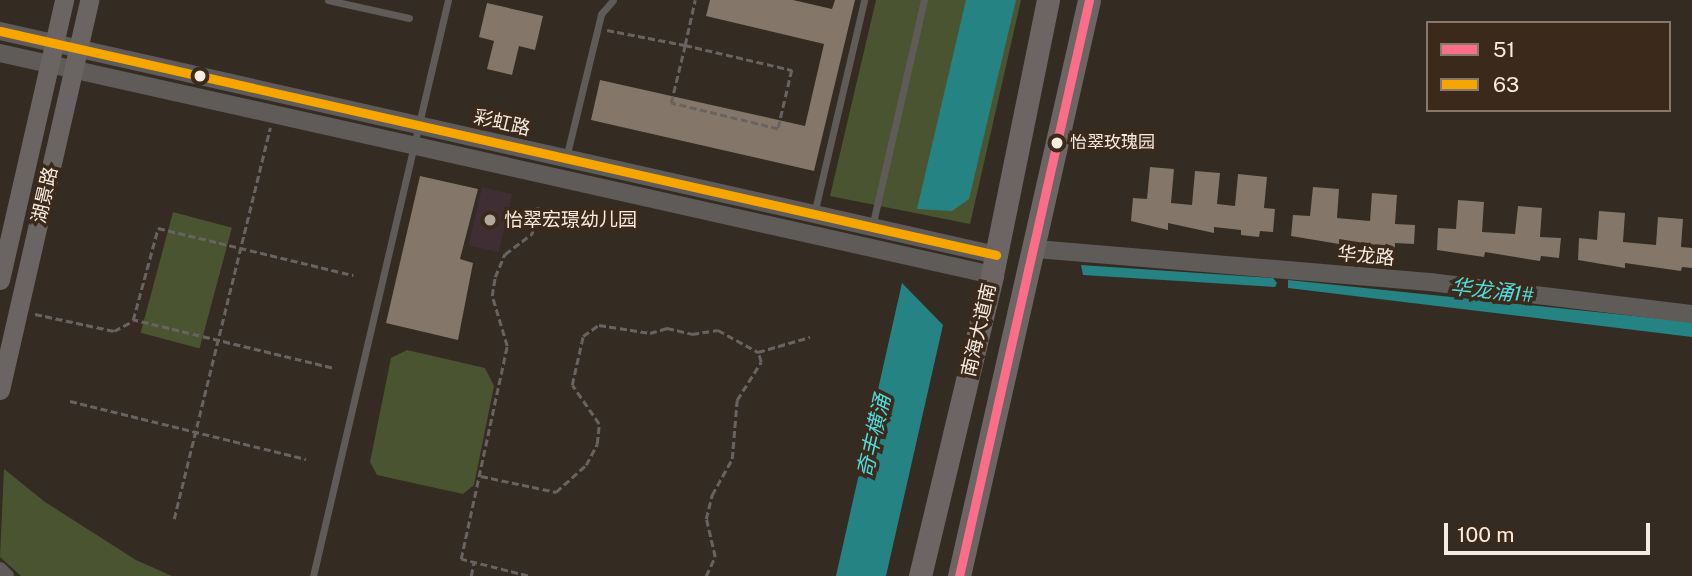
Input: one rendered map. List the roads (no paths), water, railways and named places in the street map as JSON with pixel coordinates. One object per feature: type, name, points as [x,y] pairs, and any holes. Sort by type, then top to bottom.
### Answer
[{"type":"highway","name":"南海大道南","points":[[920,576],[994,265],[1048,0]]},
{"type":"highway","name":"南海大道南","points":[[959,576],[1036,250],[1089,0]]},
{"type":"main road","name":"湖景路","points":[[0,280],[64,0]]},
{"type":"main road","name":"湖景路","points":[[0,390],[89,0]]},
{"type":"street","name":"彩虹路","points":[[0,31],[872,227],[904,244],[961,266],[994,265]]},
{"type":"street","name":"彩虹路","points":[[0,53],[413,148],[904,244],[965,247],[994,265]]},
{"type":"street","name":"华龙路","points":[[1036,250],[1430,282],[1692,314]]},
{"type":"street","points":[[0,569],[7,576]]},
{"type":"lane","points":[[328,0],[409,18]]},
{"type":"lane","points":[[313,576],[448,0]]},
{"type":"lane","points":[[566,159],[597,27],[601,14],[613,0]]},
{"type":"lane","points":[[814,214],[864,0]]},
{"type":"lane","points":[[872,227],[924,0]]},
{"type":"water","points":[[966,0],[1016,0],[969,199],[952,211],[917,209]]},
{"type":"water","points":[[1081,265],[1273,278],[1277,283],[1275,287],[1083,275]]},
{"type":"water","points":[[1288,280],[1692,322],[1692,337],[1288,288]]},
{"type":"water","name":"奇丰横涌","points":[[902,283],[943,325],[886,576],[836,576]]},
{"type":"place","name":"怡翠玫瑰园","points":[[1057,143]]},
{"type":"place","name":"怡翠宏璟幼儿园","points":[[490,220]]},
{"type":"water label","name":"华龙涌1#","points":[[1492,291]]}]
